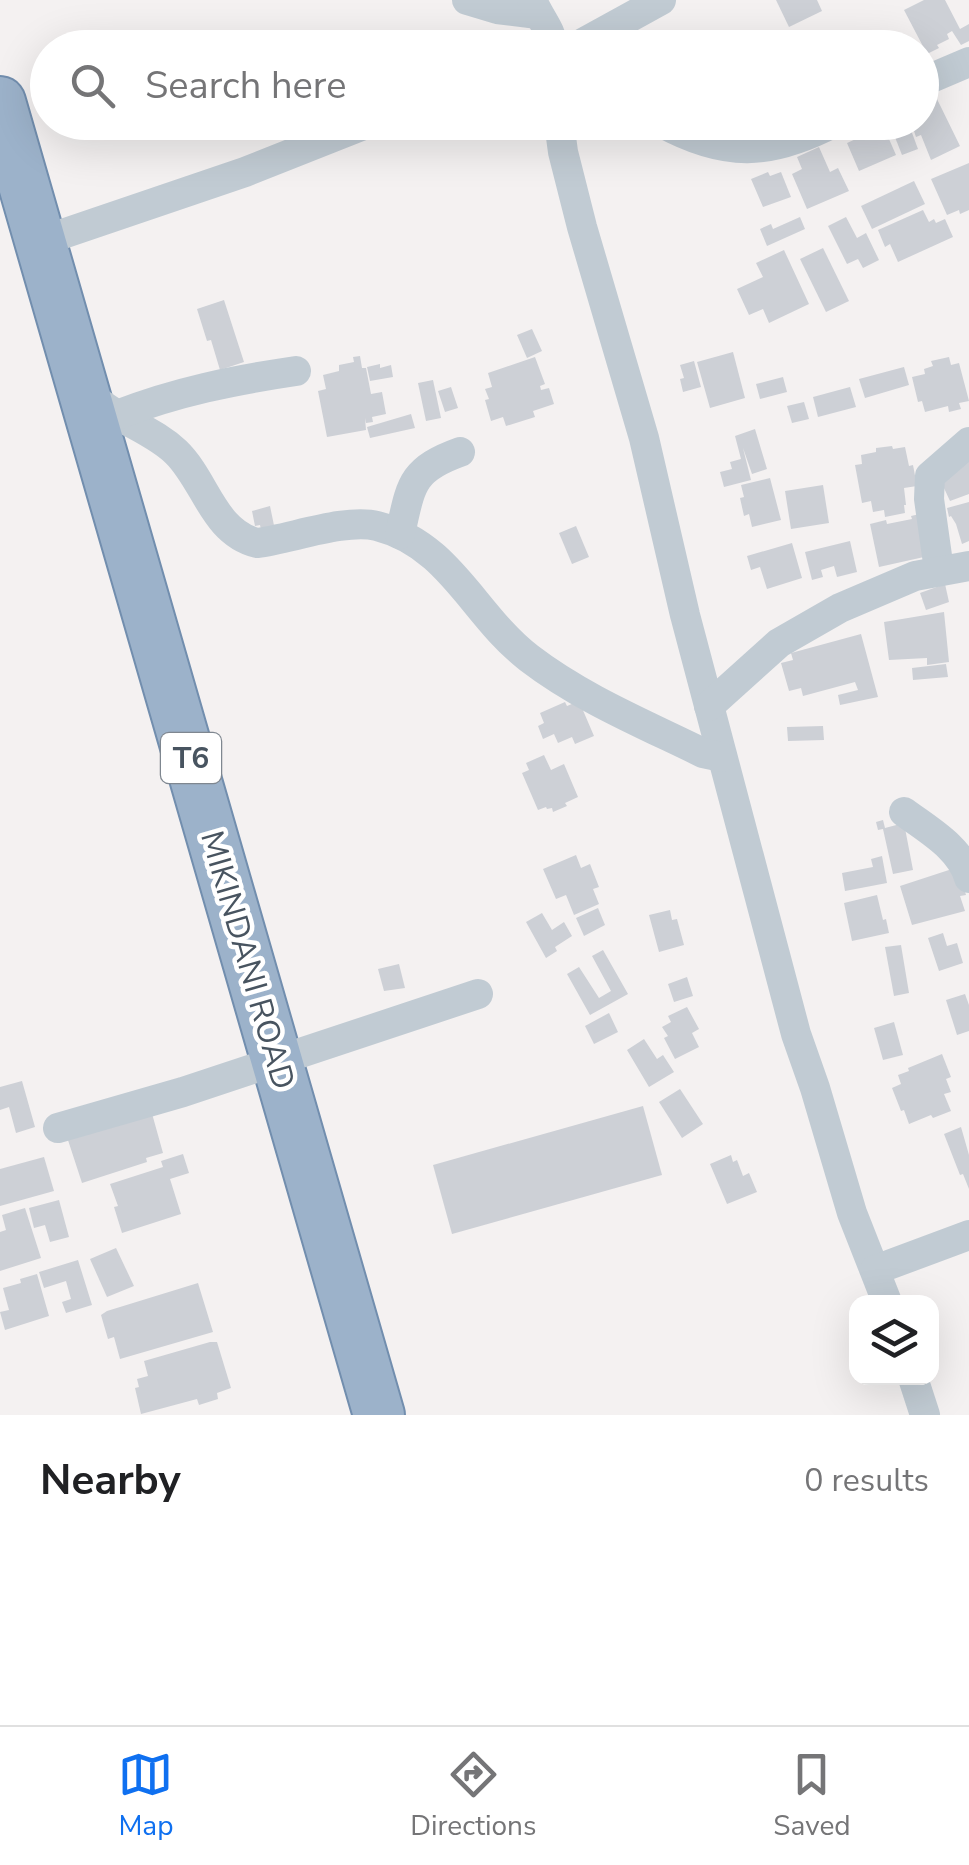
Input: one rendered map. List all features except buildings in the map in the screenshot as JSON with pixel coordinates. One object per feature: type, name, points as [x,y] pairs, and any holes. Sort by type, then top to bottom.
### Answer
[{"type":"highway","name":"MIKINDANI ROAD","points":[[0,102],[42,241],[100,403],[277,1062],[379,1415]]},
{"type":"street","points":[[467,0],[497,9],[535,7],[550,30]]},
{"type":"street","points":[[611,30],[661,0]]},
{"type":"street","points":[[939,75],[969,62]]},
{"type":"street","points":[[42,241],[246,172],[325,140]]},
{"type":"street","points":[[561,140],[582,226],[644,438],[666,540],[796,1034],[852,1212],[884,1295]]},
{"type":"street","points":[[696,140],[742,150],[791,140]]},
{"type":"street","points":[[100,403],[150,402],[242,378],[296,371]]},
{"type":"street","points":[[100,403],[149,431],[176,453],[227,526],[246,540],[257,543],[354,524],[374,525],[400,534],[446,566],[488,619],[525,655],[554,676],[689,746],[722,757]]},
{"type":"street","points":[[709,706],[779,643],[872,592],[915,576],[954,568],[929,499],[930,476],[969,442]]},
{"type":"street","points":[[400,534],[408,498],[418,477],[428,466],[460,452]]},
{"type":"street","points":[[904,812],[952,849],[967,867]]},
{"type":"street","points":[[58,1128],[183,1092],[478,994]]},
{"type":"street","points":[[875,1270],[969,1234]]},
{"type":"street","points":[[914,1385],[925,1415]]}]
